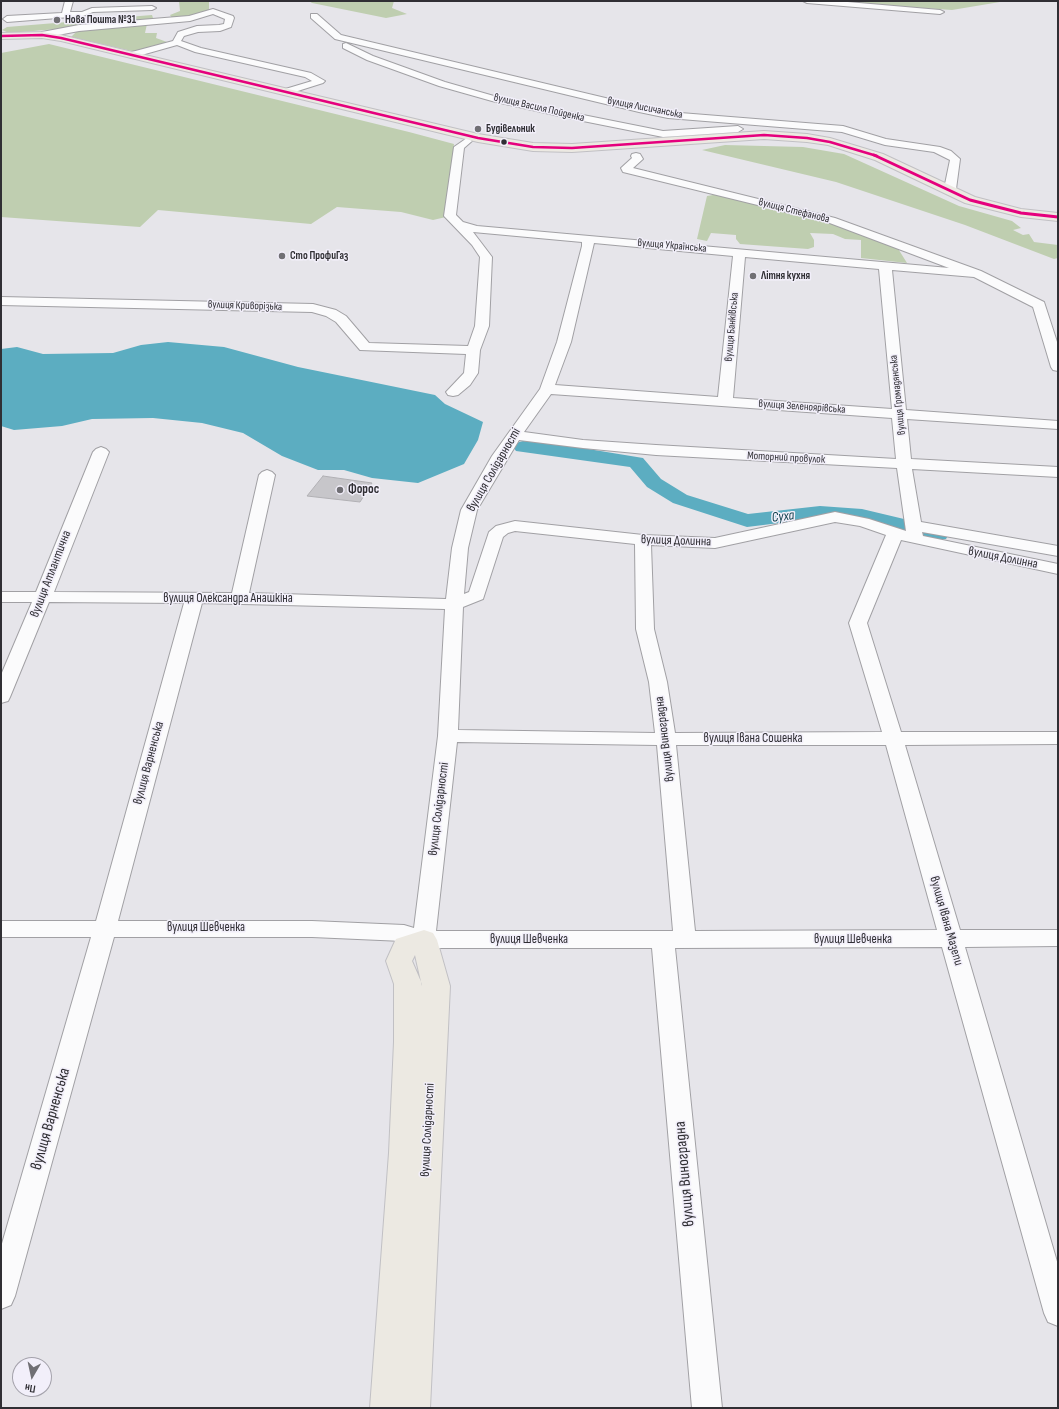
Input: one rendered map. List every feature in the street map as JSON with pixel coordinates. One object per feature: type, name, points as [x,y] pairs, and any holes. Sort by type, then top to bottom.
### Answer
[{"type":"main road","points":[[1,36],[76,29]]},
{"type":"main road","points":[[61,38],[65,34],[76,29]]},
{"type":"main road","points":[[1,36],[61,38],[285,92],[472,140],[533,147],[594,146],[764,135],[807,138],[830,142],[879,157],[950,189],[970,200],[1021,213],[1058,217]]},
{"type":"main road","points":[[1,40],[36,37],[472,140],[537,152],[615,151],[716,143],[782,140],[837,148],[854,153],[967,203],[1016,216],[1058,221]]},
{"type":"main road","name":"вулиця Солідарності","points":[[387,1408],[404,1153],[408,1042],[408,984],[399,961],[405,946],[424,940],[436,986],[413,1408]]},
{"type":"street","points":[[65,14],[69,1]]},
{"type":"street","points":[[213,1],[213,11]]},
{"type":"street","points":[[807,1],[940,12]]},
{"type":"street","points":[[7,19],[83,14],[92,10],[151,5],[157,22]]},
{"type":"street","points":[[190,18],[213,11],[230,18]]},
{"type":"street","name":"вулиця Лисичанська","points":[[314,16],[338,37],[668,115],[843,129],[879,141],[936,149],[947,153],[955,159],[950,189]]},
{"type":"street","points":[[36,37],[76,29],[190,18],[230,18]]},
{"type":"street","points":[[177,42],[177,38],[181,34],[197,29],[226,27],[230,18]]},
{"type":"street","name":"вулиця Василя Пойденка","points":[[338,37],[338,42],[370,58],[442,84],[500,100],[627,128],[663,134],[680,134],[734,130],[743,128],[750,121]]},
{"type":"street","points":[[131,55],[177,42],[198,50],[308,75],[320,81],[285,92]]},
{"type":"street","points":[[454,392],[465,382],[471,372],[473,350],[482,326],[486,275],[486,256],[477,243],[450,216],[459,147],[472,140]]},
{"type":"street","name":"вулиця Стефанова","points":[[636,156],[638,159],[626,168],[627,170],[831,220],[977,274]]},
{"type":"street","name":"вулиця Українська","points":[[459,224],[476,229],[977,274]]},
{"type":"street","name":"вулиця Солідарності","points":[[424,940],[448,736],[454,604],[460,548],[469,510],[514,435],[547,389],[564,342],[588,246],[587,238]]},
{"type":"street","name":"вулиця Банківська","points":[[725,402],[739,252]]},
{"type":"street","name":"вулиця Громадянська","points":[[885,265],[904,464],[914,534]]},
{"type":"street","points":[[977,274],[1039,305],[1057,359]]},
{"type":"street","name":"вулиця Криворізька","points":[[1,301],[313,308],[324,310],[341,319],[365,347],[473,350]]},
{"type":"street","name":"вулиця Зеленоярівська","points":[[547,389],[1058,424]]},
{"type":"street","name":"Моторний провулок","points":[[514,435],[583,444],[656,450],[1058,472]]},
{"type":"street","name":"вулиця Атлантична","points":[[1,697],[101,452]]},
{"type":"street","points":[[239,598],[267,475]]},
{"type":"street","name":"вулиця Долинна","points":[[454,604],[477,595],[495,535],[502,529],[515,526],[643,540],[715,543],[835,517],[863,522],[895,534],[914,534],[1058,552]]},
{"type":"street","name":"вулиця Івана Мазепи","points":[[895,534],[858,623],[894,740],[952,940],[1058,1313]]},
{"type":"street","name":"вулиця Долинна","points":[[914,534],[1058,569]]},
{"type":"street","name":"вулиця Виноградна","points":[[643,540],[645,628],[658,682],[666,739],[674,940],[708,1408]]},
{"type":"street","name":"вулиця Олександра Анашкіна","points":[[1,597],[239,598],[454,604]]},
{"type":"street","name":"вулиця Варненська","points":[[1,1296],[103,935],[194,599]]},
{"type":"street","name":"вулиця Івана Сошенка","points":[[448,736],[894,740],[1058,738]]},
{"type":"street","name":"вулиця Шевченка","points":[[1,929],[103,935],[312,929],[404,933],[424,940],[952,940],[1058,938]]},
{"type":"green space","points":[[179,1],[209,1],[209,11],[197,16],[172,18],[170,15],[180,11]]},
{"type":"green space","points":[[309,1],[394,1],[392,8],[407,14],[386,18],[312,3]]},
{"type":"green space","points":[[822,1],[1006,1],[952,10]]},
{"type":"green space","points":[[152,15],[154,21],[9,33],[2,30],[7,27]]},
{"type":"green space","points":[[147,24],[145,33],[157,33],[156,38],[167,42],[136,52],[71,37],[77,31]]},
{"type":"green space","points":[[49,44],[454,144],[446,217],[433,220],[401,212],[337,207],[311,224],[158,210],[140,227],[1,217],[1,53]]},
{"type":"green space","points":[[725,145],[803,147],[844,154],[959,206],[1012,221],[1021,228],[1013,230],[1023,235],[1029,234],[1034,242],[1058,245],[1058,258],[1054,259],[965,225],[836,182],[702,150]]},
{"type":"green space","points":[[719,194],[823,221],[897,247],[907,263],[861,258],[861,240],[845,239],[833,234],[810,233],[814,240],[814,247],[808,249],[740,244],[736,239],[736,235],[711,233],[707,241],[697,239],[707,196]]},
{"type":"water","points":[[168,342],[224,347],[298,367],[435,395],[445,404],[483,422],[478,440],[464,464],[418,483],[372,478],[344,470],[318,470],[282,456],[243,433],[202,423],[153,418],[92,419],[62,426],[14,430],[1,426],[1,349],[17,347],[43,354],[113,353],[141,345]]},
{"type":"building","name":"Форос","points":[[323,476],[372,483],[360,502],[307,496]]},
{"type":"waterway","name":"Суха","points":[[523,447],[570,452],[636,462],[654,483],[680,499],[747,521],[820,512],[862,515],[938,534]]},
{"type":"transit line","points":[[1,36],[42,35],[61,38],[478,138],[533,147],[572,148],[764,135],[807,138],[830,142],[879,157],[970,200],[1021,213],[1058,217]]},
{"type":"place","name":"Нова Пошта №31","points":[[57,20]]},
{"type":"place","name":"Будівельник","points":[[478,129]]},
{"type":"place","name":"Сто ПрофиГаз","points":[[282,256]]},
{"type":"place","name":"Літня кухня","points":[[753,276]]},
{"type":"place","name":"Форос","points":[[340,490]]}]
